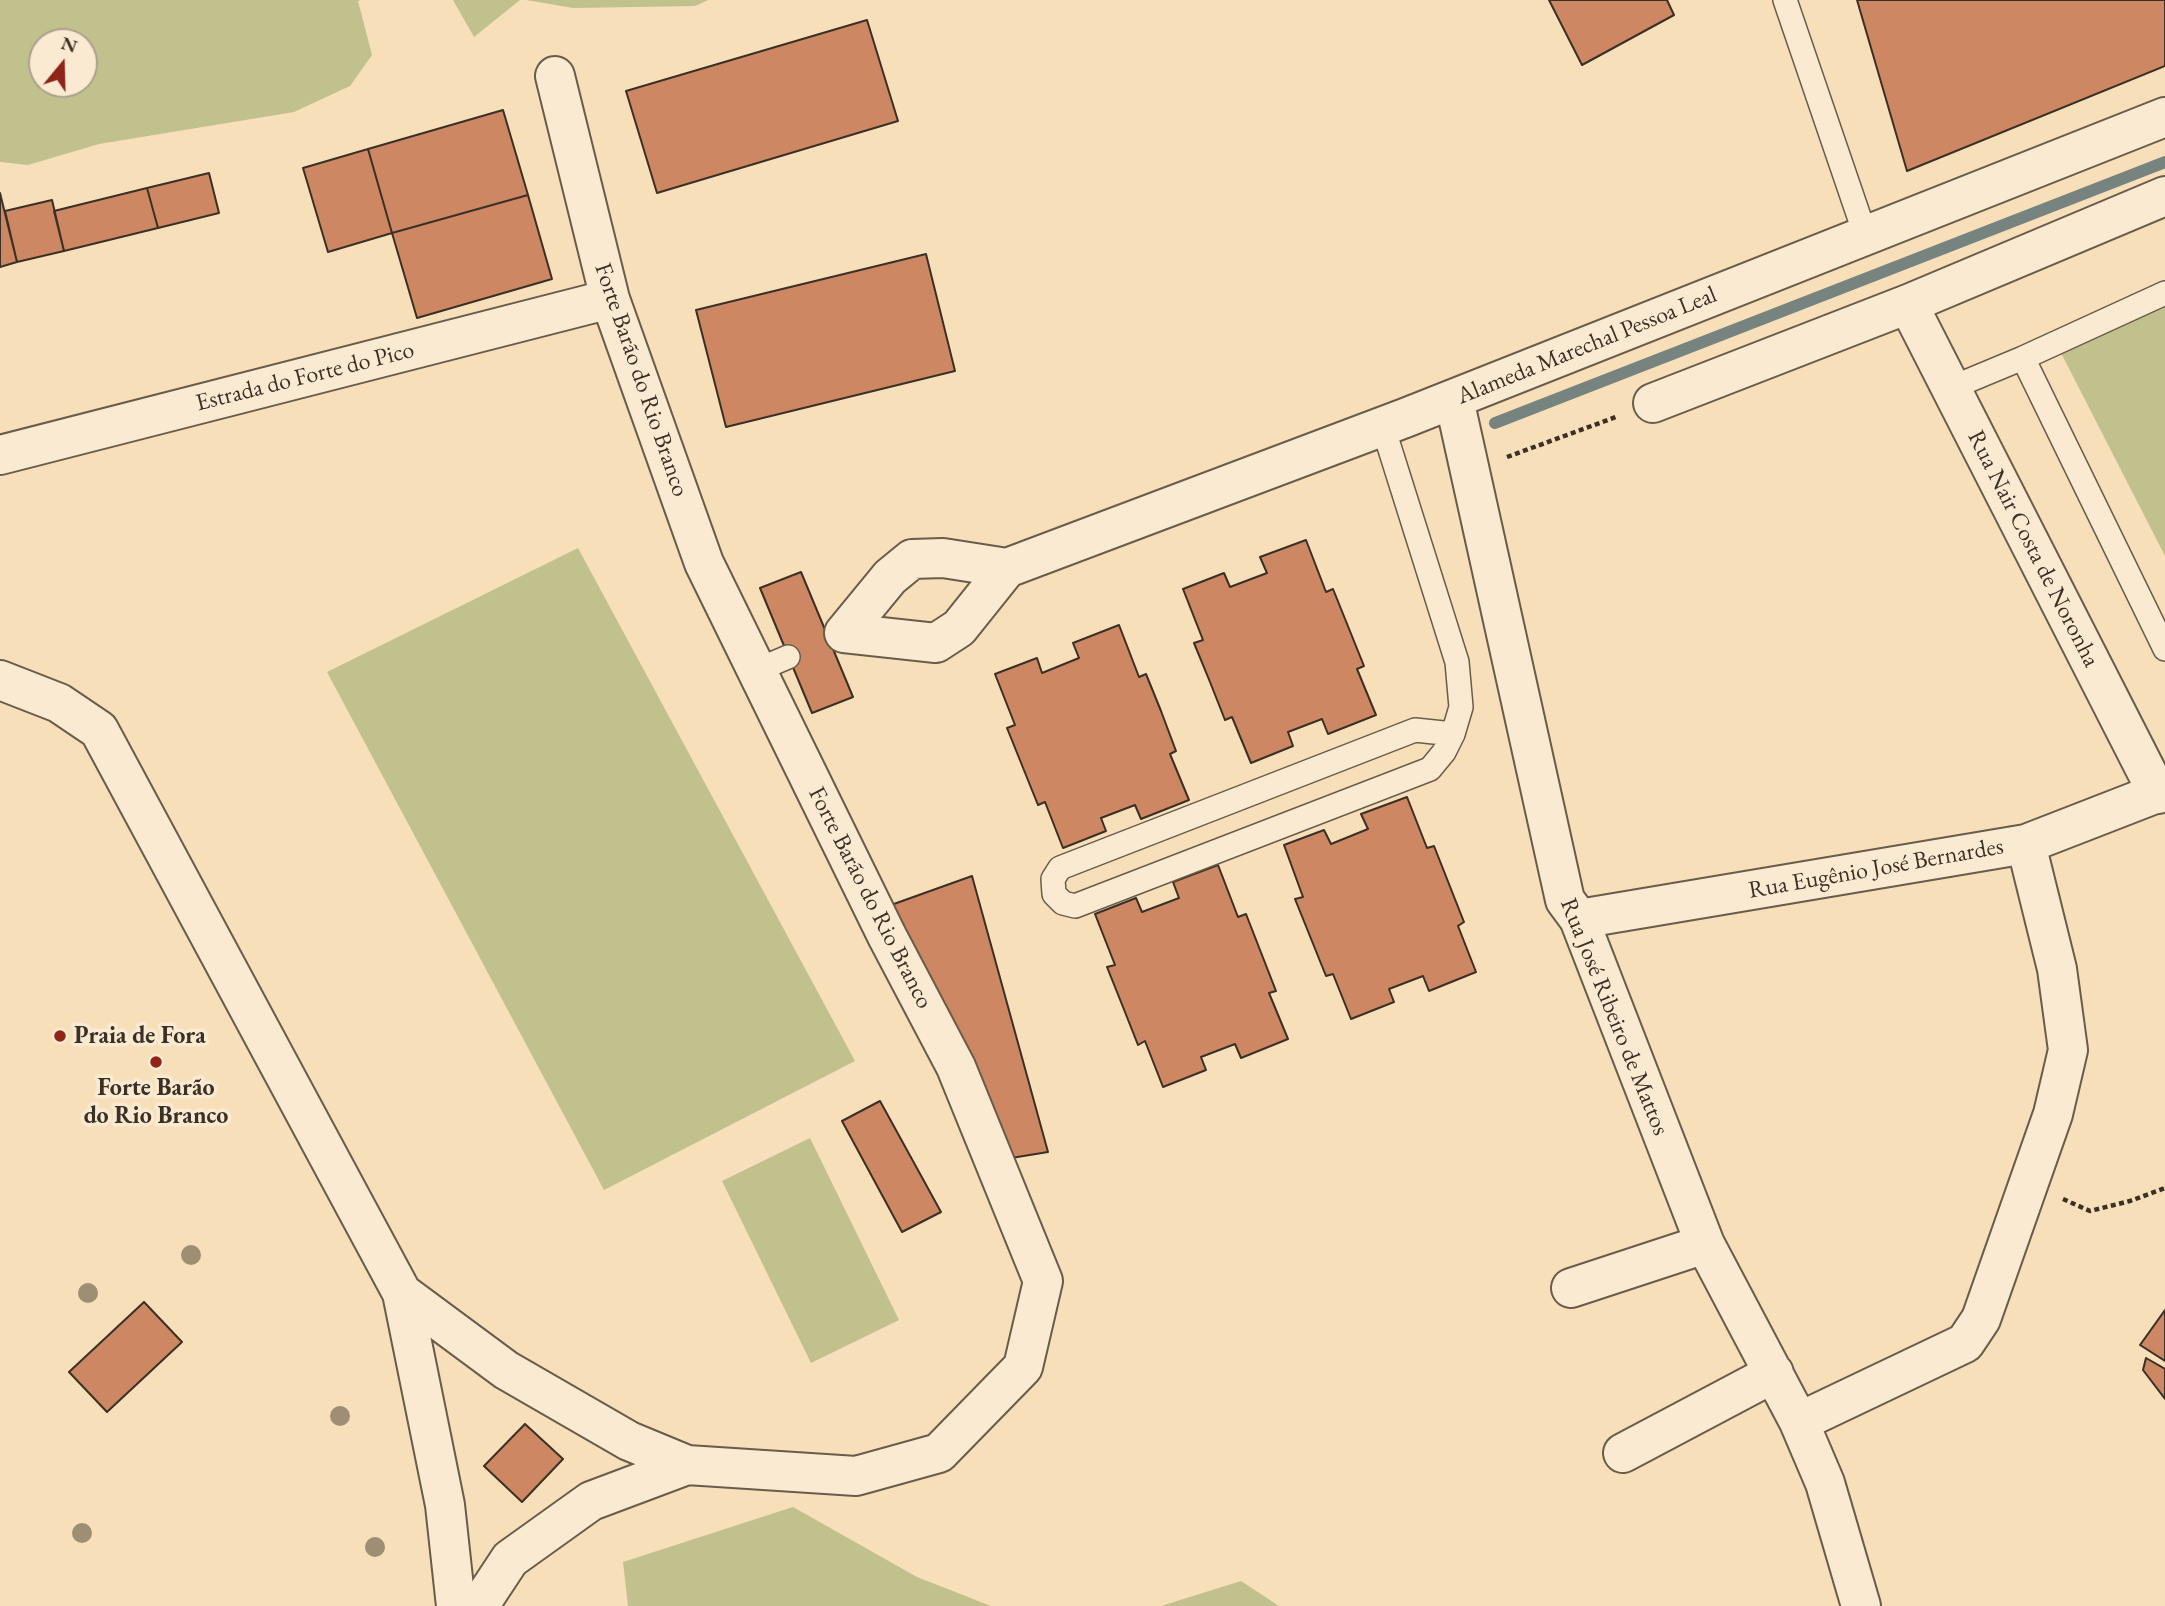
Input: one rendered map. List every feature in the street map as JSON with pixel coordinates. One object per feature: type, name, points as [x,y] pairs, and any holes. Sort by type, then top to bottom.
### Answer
[{"type":"street","name":"Forte Barão do Rio Branco","points":[[402,1293],[506,1370],[629,1441],[687,1465],[856,1476],[939,1453],[1023,1367],[1043,1281],[956,1067],[887,936],[772,664],[704,563],[610,299],[555,76]]},
{"type":"street","name":"Alameda Marechal Pessoa Leal","points":[[1007,568],[960,628],[936,643],[836,636],[890,577],[912,559],[943,558],[1007,568],[1383,427],[2165,117]]},
{"type":"street","points":[[1653,403],[1908,304],[2165,197]]},
{"type":"street","name":"Estrada do Forte do Pico","points":[[0,455],[610,299]]},
{"type":"street","name":"Rua Nair Costa de Noronha","points":[[1908,304],[2161,792]]},
{"type":"street","name":"Rua José Ribeiro de Mattos","points":[[1454,399],[1564,900],[1579,919],[1705,1244],[1799,1422],[1825,1483],[1861,1606]]},
{"type":"street","name":"Forte Barão do Rio Branco","points":[[0,680],[59,703],[99,730],[402,1293],[445,1505],[456,1606]]},
{"type":"street","name":"Rua Eugênio José Bernardes","points":[[1579,919],[2026,844],[2161,792]]},
{"type":"street","points":[[1799,1422],[1944,1354],[1971,1337],[1982,1319],[2056,1103],[2068,1050],[2057,969],[2026,844]]},
{"type":"street","points":[[1571,1288],[1705,1244]]},
{"type":"street","points":[[1623,1453],[1774,1373]]},
{"type":"street","name":"Forte Barão do Rio Branco","points":[[479,1606],[510,1559],[591,1501],[687,1465]]},
{"type":"lane","points":[[1784,0],[1866,236]]},
{"type":"lane","points":[[1951,388],[2165,293]]},
{"type":"lane","points":[[2023,358],[2165,649]]},
{"type":"lane","points":[[1383,427],[1457,662],[1462,696],[1452,734],[1430,769],[1075,906],[1063,903],[1054,894],[1053,879],[1060,868],[1415,730],[1452,734]]},
{"type":"path","points":[[1471,471],[1653,403]]},
{"type":"path","points":[[2028,1185],[2090,1211],[2130,1202],[2165,1188]]},
{"type":"green space","points":[[0,0],[361,0],[358,1],[372,55],[350,86],[294,112],[99,144],[28,165],[0,162]]},
{"type":"green space","points":[[453,0],[520,0],[474,37]]},
{"type":"green space","points":[[526,0],[708,0],[695,6],[573,8]]},
{"type":"green space","points":[[2165,305],[2165,556],[2059,349]]},
{"type":"green space","points":[[578,548],[855,1061],[604,1190],[327,672]]},
{"type":"green space","points":[[810,1138],[899,1320],[811,1363],[722,1181]]},
{"type":"green space","points":[[793,1507],[917,1577],[991,1606],[628,1606],[623,1562]]},
{"type":"green space","points":[[1241,1581],[1279,1606],[1161,1606]]},
{"type":"building","points":[[1549,0],[1667,0],[1674,15],[1582,65]]},
{"type":"building","points":[[1857,0],[2165,0],[2165,66],[1907,171]]},
{"type":"building","points":[[867,20],[898,121],[657,193],[626,91]]},
{"type":"building","points":[[503,110],[528,195],[392,233],[368,149]]},
{"type":"building","points":[[368,149],[392,233],[328,252],[303,168]]},
{"type":"building","points":[[209,173],[219,213],[158,228],[147,188]]},
{"type":"building","points":[[147,188],[158,228],[64,251],[54,211]]},
{"type":"building","points":[[0,193],[17,262],[0,267]]},
{"type":"building","points":[[528,195],[552,279],[417,318],[392,233]]},
{"type":"building","points":[[52,200],[64,251],[17,262],[5,211]]},
{"type":"building","points":[[926,254],[955,371],[726,427],[696,310]]},
{"type":"building","points":[[1306,540],[1326,592],[1333,589],[1364,666],[1357,669],[1376,715],[1328,734],[1322,719],[1288,732],[1293,746],[1251,763],[1232,717],[1225,720],[1194,643],[1203,640],[1183,589],[1224,573],[1230,587],[1267,573],[1260,557]]},
{"type":"building","points":[[801,572],[853,697],[812,713],[760,588]]},
{"type":"building","points":[[1119,625],[1139,677],[1146,674],[1161,711],[1176,751],[1170,754],[1189,800],[1141,819],[1135,805],[1101,818],[1106,831],[1063,848],[1045,802],[1038,805],[1007,728],[1015,725],[995,674],[1037,658],[1042,673],[1079,658],[1073,643]]},
{"type":"building","points":[[1407,797],[1427,848],[1434,846],[1464,922],[1458,926],[1476,972],[1429,991],[1423,976],[1389,989],[1394,1002],[1351,1019],[1333,974],[1326,976],[1295,899],[1303,897],[1284,845],[1324,830],[1331,844],[1368,829],[1361,814]]},
{"type":"building","points":[[1218,865],[1238,917],[1246,914],[1276,991],[1269,993],[1288,1039],[1241,1058],[1235,1044],[1201,1057],[1206,1070],[1163,1087],[1145,1041],[1138,1045],[1107,967],[1115,965],[1095,914],[1136,898],[1142,912],[1179,898],[1173,882]]},
{"type":"building","points":[[972,876],[1048,1152],[999,1160],[891,905]]},
{"type":"building","points":[[880,1101],[941,1212],[902,1232],[842,1121]]},
{"type":"building","points":[[144,1302],[182,1342],[107,1412],[69,1372]]},
{"type":"building","points":[[2165,1310],[2165,1361],[2140,1345]]},
{"type":"building","points":[[2146,1358],[2165,1369],[2165,1399],[2143,1370]]},
{"type":"building","points":[[525,1424],[563,1459],[522,1502],[484,1466]]},
{"type":"waterway","points":[[1495,423],[2165,162]]},
{"type":"place","name":"Praia de Fora","points":[[60,1036]]},
{"type":"place","name":"Forte Barão do Rio Branco","points":[[156,1062]]}]
